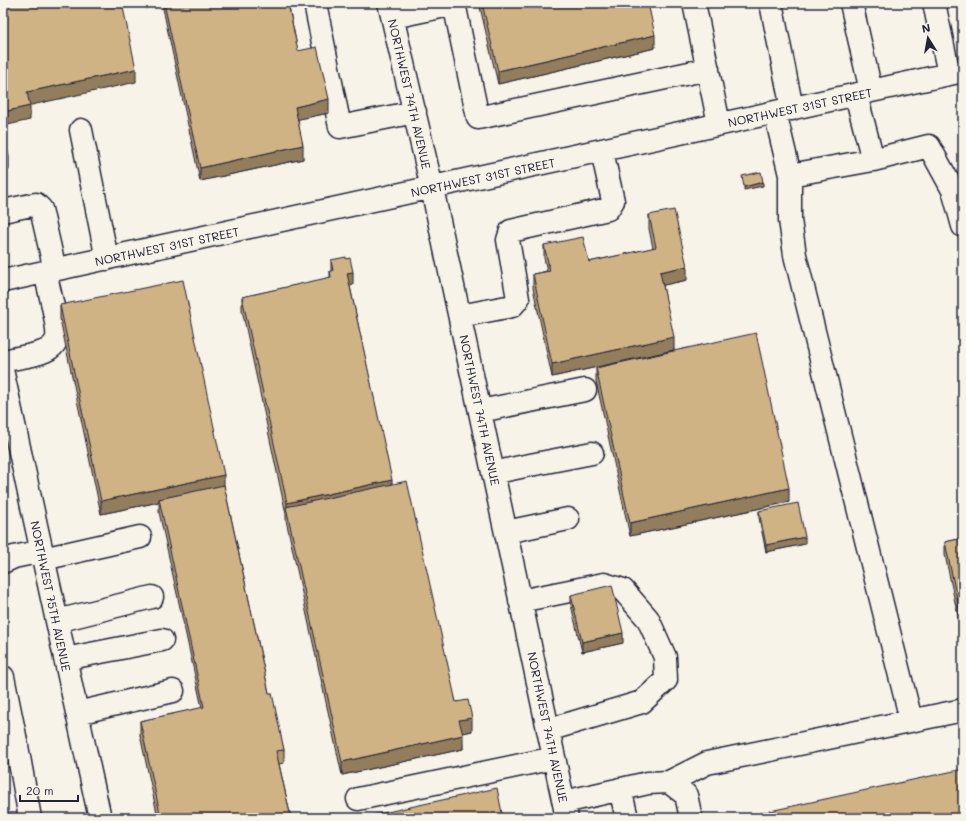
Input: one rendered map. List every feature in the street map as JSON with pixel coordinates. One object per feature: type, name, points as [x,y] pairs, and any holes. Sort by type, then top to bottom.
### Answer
[{"type":"street","points":[[315,3],[340,127],[414,112]]},
{"type":"street","points":[[694,3],[719,124]]},
{"type":"street","points":[[771,3],[790,175],[790,220],[795,255],[911,720]]},
{"type":"street","points":[[851,3],[873,160]]},
{"type":"street","points":[[934,3],[956,72]]},
{"type":"street","points":[[391,10],[454,4],[478,118],[708,69]]},
{"type":"street","name":"NORTHWEST 74TH AVENUE","points":[[391,10],[432,188],[566,810]]},
{"type":"street","name":"NORTHWEST 31ST STREET","points":[[3,281],[602,151],[956,72]]},
{"type":"street","points":[[80,130],[107,258]]},
{"type":"street","points":[[790,175],[873,160],[929,146],[953,190],[963,226]]},
{"type":"street","points":[[460,316],[512,306],[518,299],[508,240],[512,231],[608,209],[613,201],[602,151]]},
{"type":"street","points":[[3,211],[36,204],[40,208],[57,328],[57,338],[54,345],[49,350],[3,361]]},
{"type":"street","name":"NORTHWEST 75TH AVENUE","points":[[3,374],[7,411],[42,555],[100,818]]},
{"type":"street","points":[[480,411],[585,390]]},
{"type":"street","points":[[493,473],[592,452]]},
{"type":"street","points":[[506,532],[568,519]]},
{"type":"street","points":[[3,562],[14,557],[42,555],[140,537]]},
{"type":"street","points":[[520,600],[604,584],[622,590],[648,619],[665,657],[666,680],[642,702],[548,730]]},
{"type":"street","points":[[56,620],[152,597]]},
{"type":"street","points":[[65,659],[162,640]]},
{"type":"street","points":[[3,677],[30,818]]},
{"type":"street","points":[[77,713],[173,691]]},
{"type":"street","points":[[566,810],[620,789],[648,783],[669,782],[707,763],[963,710]]},
{"type":"street","points":[[358,799],[554,758]]},
{"type":"street","points":[[669,782],[686,795],[691,818]]},
{"type":"street","points":[[620,789],[626,818]]},
{"type":"building","points":[[3,3],[122,3],[136,69],[27,92],[30,106],[3,112]]},
{"type":"building","points":[[164,3],[288,3],[298,51],[317,47],[329,99],[295,107],[303,145],[200,168]]},
{"type":"building","points":[[482,3],[648,3],[655,35],[498,71]]},
{"type":"building","points":[[3,129],[9,157],[3,158]]},
{"type":"building","points":[[761,172],[763,182],[744,187],[742,176]]},
{"type":"building","points":[[674,210],[687,266],[660,272],[674,337],[552,364],[533,274],[550,271],[544,245],[583,237],[589,262],[656,247],[649,215]]},
{"type":"building","points":[[346,257],[346,259],[350,258],[353,272],[347,273],[392,480],[287,503],[242,297],[331,277],[330,271],[333,271],[331,260]]},
{"type":"building","points":[[183,280],[224,475],[101,501],[60,305]]},
{"type":"building","points":[[756,333],[789,488],[630,523],[596,368]]},
{"type":"building","points":[[407,481],[456,702],[468,700],[472,718],[459,720],[463,735],[342,762],[286,507]]},
{"type":"building","points":[[224,485],[269,693],[272,693],[284,750],[276,751],[291,818],[161,818],[140,721],[204,707],[159,499]]},
{"type":"building","points":[[798,503],[805,537],[766,545],[759,511]]},
{"type":"building","points":[[963,538],[963,627],[945,542]]},
{"type":"building","points":[[612,585],[623,633],[582,642],[571,595]]},
{"type":"building","points":[[963,769],[963,818],[738,818]]},
{"type":"building","points":[[497,788],[503,818],[360,818]]}]
